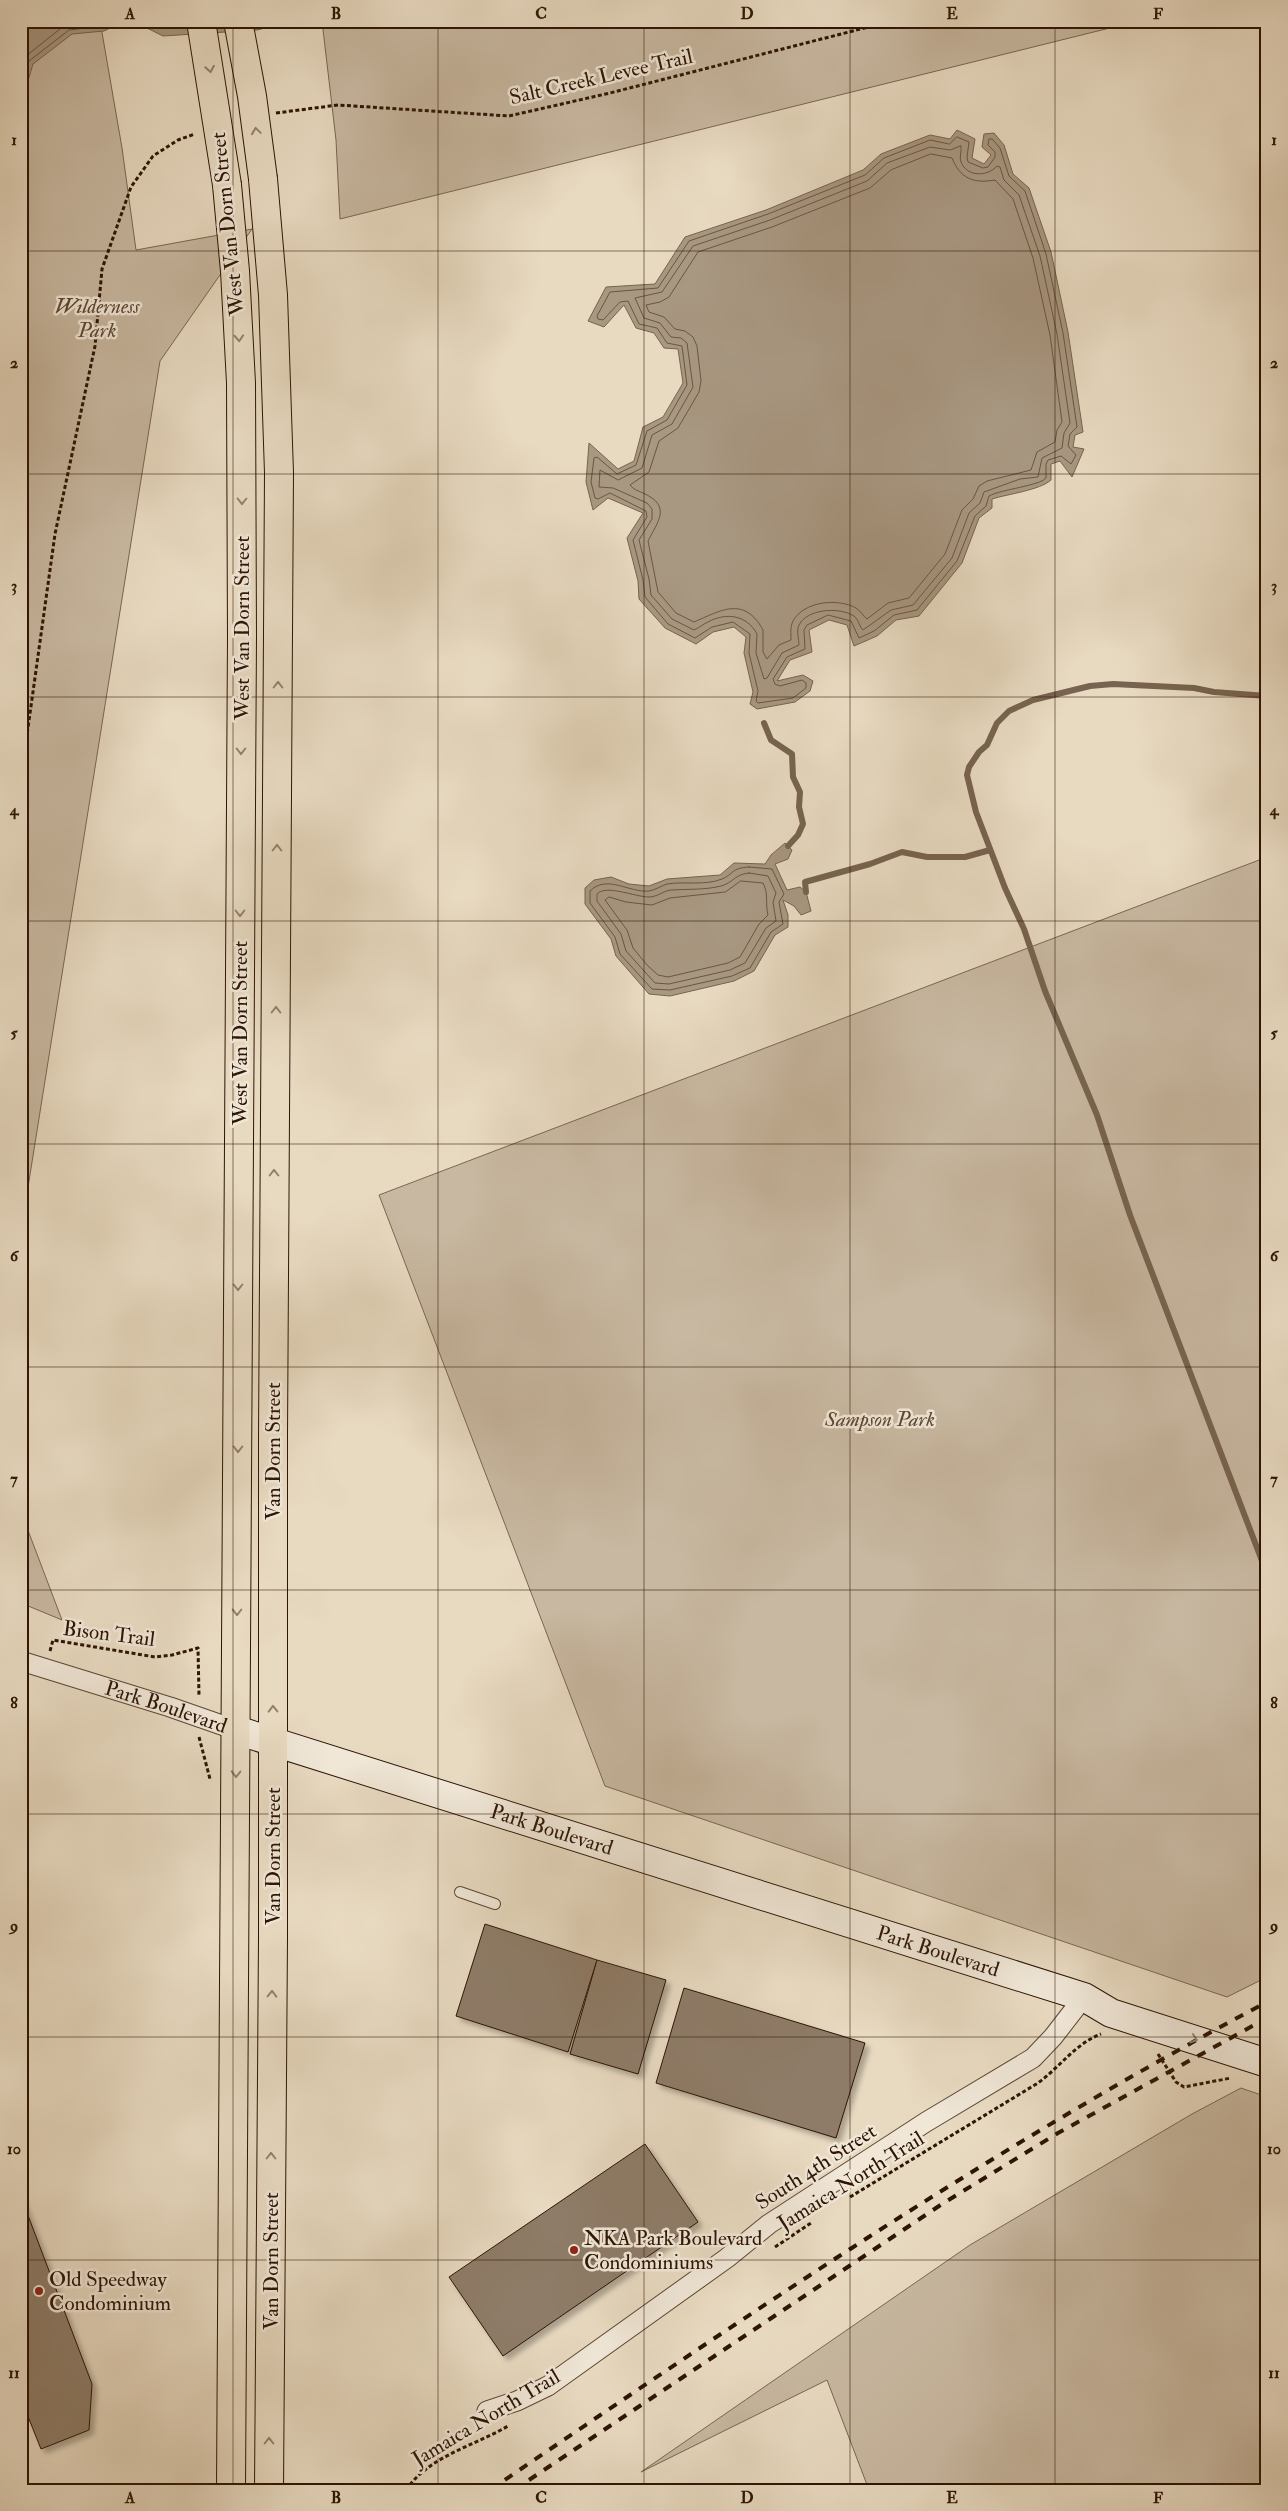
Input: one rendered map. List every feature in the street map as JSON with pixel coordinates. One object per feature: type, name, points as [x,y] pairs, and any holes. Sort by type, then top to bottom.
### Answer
[{"type":"main road","name":"West Van Dorn Street","points":[[201,21],[227,185],[242,383],[239,1238]]},
{"type":"main road","name":"West Van Dorn Street","points":[[238,21],[252,96],[263,179],[273,294],[279,427],[274,1222]]},
{"type":"main road","name":"Van Dorn Street","points":[[269,2490],[274,1222]]},
{"type":"main road","name":"Van Dorn Street","points":[[231,2490],[239,1238]]},
{"type":"main road","name":"Park Boulevard","points":[[236,1730],[1084,1997],[1111,2013],[1267,2062]]},
{"type":"main road","name":"Park Boulevard","points":[[1084,1997],[1115,1997],[1267,2043]]},
{"type":"street","name":"Park Boulevard","points":[[21,1661],[170,1707],[236,1730]]},
{"type":"street","name":"South 4th Street","points":[[487,2411],[517,2401],[548,2386],[727,2258],[769,2224],[926,2122],[1033,2058],[1053,2037],[1084,1997]]},
{"type":"lane","points":[[460,1892],[495,1904]]},
{"type":"path","name":"Salt Creek Levee Trail","points":[[281,112],[338,105],[509,116],[610,93],[892,21]]},
{"type":"path","points":[[21,778],[55,534],[95,346],[102,269],[131,187],[153,156],[178,140],[194,134]]},
{"type":"path","name":"Bison Trail","points":[[46,1669],[52,1640],[155,1656],[172,1655],[198,1648],[198,1667]]},
{"type":"path","name":"Jamaica North Trail","points":[[847,2199],[1038,2084],[1073,2050],[1106,2033]]},
{"type":"path","points":[[1156,2052],[1172,2077],[1184,2087],[1232,2078]]},
{"type":"path","name":"Jamaica North Trail","points":[[768,2252],[815,2220]]},
{"type":"path","name":"Jamaica North Trail","points":[[406,2490],[412,2481],[442,2459],[488,2438],[509,2425]]},
{"type":"green space","name":"Wilderness Park","points":[[21,21],[100,21],[122,148],[136,250],[252,229],[160,361],[21,1231]]},
{"type":"green space","points":[[322,21],[1138,21],[340,219],[336,140]]},
{"type":"green space","name":"Sampson Park","points":[[1267,857],[1267,1977],[1227,1997],[605,1786],[379,1195]]},
{"type":"green space","points":[[21,1512],[62,1620],[21,1603]]},
{"type":"green space","points":[[1241,2088],[1267,2097],[1267,2490],[869,2490],[827,2380],[641,2472],[970,2245],[1192,2114]]},
{"type":"water","points":[[21,21],[124,21],[104,31],[72,34],[33,64],[21,104]]},
{"type":"water","points":[[133,21],[292,21],[257,30],[163,36]]},
{"type":"water","points":[[957,130],[975,139],[972,158],[984,164],[991,155],[982,147],[984,134],[994,133],[1004,145],[1013,174],[1029,188],[1051,252],[1068,332],[1083,432],[1075,435],[1073,447],[1084,449],[1072,477],[1060,461],[1051,464],[1051,480],[1046,483],[1032,489],[992,499],[992,508],[979,518],[962,563],[919,616],[896,620],[877,636],[854,646],[847,625],[829,620],[809,630],[812,652],[790,660],[777,681],[803,675],[813,681],[810,691],[795,702],[757,709],[750,704],[753,692],[744,653],[746,637],[734,627],[713,632],[696,644],[665,628],[639,599],[638,581],[627,538],[643,513],[608,498],[593,510],[586,482],[589,443],[618,469],[634,461],[643,427],[663,417],[683,383],[678,349],[664,348],[654,333],[636,328],[624,305],[604,327],[588,321],[606,287],[655,284],[685,237],[766,210],[863,170],[881,154],[930,135],[950,139]]},
{"type":"water","points":[[21,272],[23,294],[21,384]]},
{"type":"water","points":[[785,843],[792,850],[788,859],[775,864],[787,890],[800,887],[806,892],[811,911],[801,915],[794,906],[783,900],[788,915],[788,927],[775,935],[754,971],[734,981],[670,996],[649,994],[616,956],[611,939],[585,904],[585,888],[594,880],[611,877],[629,884],[649,886],[667,879],[720,875],[734,863],[765,864],[771,855]]},
{"type":"building","points":[[485,1924],[597,1960],[568,2052],[456,2016]]},
{"type":"building","points":[[597,1960],[666,1980],[638,2074],[570,2054]]},
{"type":"building","points":[[684,1988],[865,2043],[836,2138],[656,2083]]},
{"type":"building","name":"NKA Park Boulevard Condominiums","points":[[645,2144],[698,2222],[503,2356],[449,2277]]},
{"type":"building","name":"Old Speedway Condominium","points":[[21,2197],[92,2384],[89,2430],[41,2449],[21,2399]]},
{"type":"waterway","points":[[1267,696],[1214,692],[1194,688],[1113,684],[1090,686],[1033,700],[1009,711],[997,723],[987,745],[979,752],[969,767],[967,775],[976,812],[1005,888],[1024,929],[1045,991],[1097,1115],[1130,1215],[1267,1574]]},
{"type":"waterway","points":[[764,723],[771,740],[792,754],[793,777],[800,792],[799,807],[803,824],[798,835],[788,846]]},
{"type":"waterway","points":[[806,892],[805,882],[870,864],[902,852],[927,857],[965,857],[990,850]]},
{"type":"railway","points":[[490,2490],[680,2361],[969,2174],[1067,2114],[1267,2002]]},
{"type":"railway","points":[[514,2490],[942,2204],[1058,2133],[1267,2018]]},
{"type":"place","name":"NKA Park Boulevard Condominiums","points":[[574,2250]]},
{"type":"place","name":"Old Speedway Condominium","points":[[39,2291]]}]
